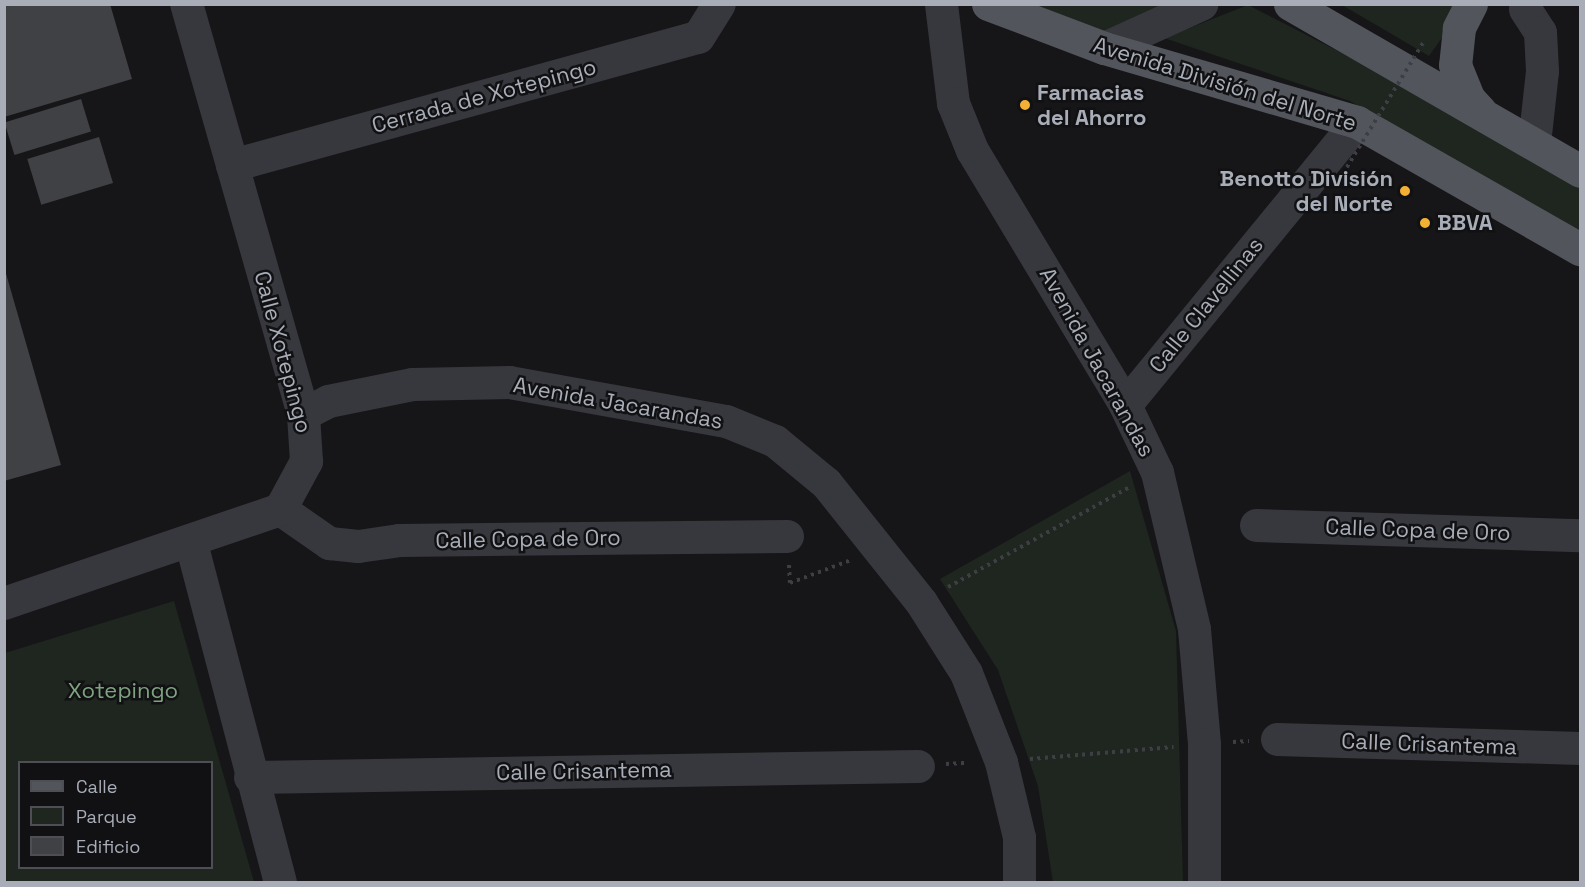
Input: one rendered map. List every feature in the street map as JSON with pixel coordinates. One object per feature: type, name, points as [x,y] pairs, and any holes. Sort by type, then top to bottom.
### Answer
[{"type":"main road","name":"Avenida División del Norte","points":[[988,4],[1104,48],[1357,122],[1581,249]]},
{"type":"main road","points":[[1290,4],[1482,112],[1581,171]]},
{"type":"main road","points":[[1471,4],[1459,28],[1455,65],[1469,99],[1482,112]]},
{"type":"street","name":"Calle Xotepingo","points":[[186,4],[303,414],[306,461],[280,509]]},
{"type":"street","name":"Cerrada de Xotepingo","points":[[232,165],[698,37],[719,4]]},
{"type":"street","name":"Avenida Jacarandas","points":[[941,4],[953,103],[972,150],[1125,405],[1157,472],[1194,629],[1204,744],[1204,882]]},
{"type":"street","points":[[1104,48],[1201,4]]},
{"type":"street","points":[[1525,9],[1540,32],[1542,71],[1534,143]]},
{"type":"street","name":"Calle Clavellinas","points":[[1125,405],[1357,122]]},
{"type":"street","name":"Avenida Jacarandas","points":[[303,414],[328,401],[412,384],[509,382],[726,421],[775,441],[826,483],[921,602],[966,673],[1001,762],[1018,837],[1019,882]]},
{"type":"street","points":[[4,603],[191,543],[280,509]]},
{"type":"street","name":"Calle Copa de Oro","points":[[280,509],[329,543],[358,546],[399,540],[787,536]]},
{"type":"street","name":"Calle Copa de Oro","points":[[1256,525],[1581,535]]},
{"type":"street","points":[[191,543],[250,777],[280,882]]},
{"type":"street","name":"Calle Crisantema","points":[[1277,739],[1581,748]]},
{"type":"street","name":"Calle Crisantema","points":[[250,777],[918,766]]},
{"type":"path","points":[[1339,180],[1423,43]]},
{"type":"path","points":[[921,602],[1157,472]]},
{"type":"path","points":[[787,536],[790,583],[879,549]]},
{"type":"path","points":[[918,766],[1001,762],[1277,739]]},
{"type":"green space","points":[[998,5],[1187,5],[1102,43]]},
{"type":"green space","points":[[1248,5],[1437,102],[1580,187],[1580,237],[1350,101],[1164,38]]},
{"type":"green space","points":[[1342,5],[1465,5],[1429,56]]},
{"type":"green space","points":[[1130,471],[1176,631],[1183,882],[1053,882],[1038,786],[998,670],[940,579]]},
{"type":"green space","name":"Xotepingo","points":[[174,601],[254,882],[5,882],[5,653]]},
{"type":"building","points":[[4,4],[110,4],[132,79],[4,117]]},
{"type":"building","points":[[81,99],[91,132],[14,155],[4,122]]},
{"type":"building","points":[[99,137],[113,183],[41,205],[27,159]]},
{"type":"building","points":[[4,271],[61,465],[4,481]]},
{"type":"place","name":"Farmacias del Ahorro","points":[[1025,105]]},
{"type":"place","name":"Benotto División del Norte","points":[[1405,191]]},
{"type":"place","name":"BBVA","points":[[1425,223]]}]
